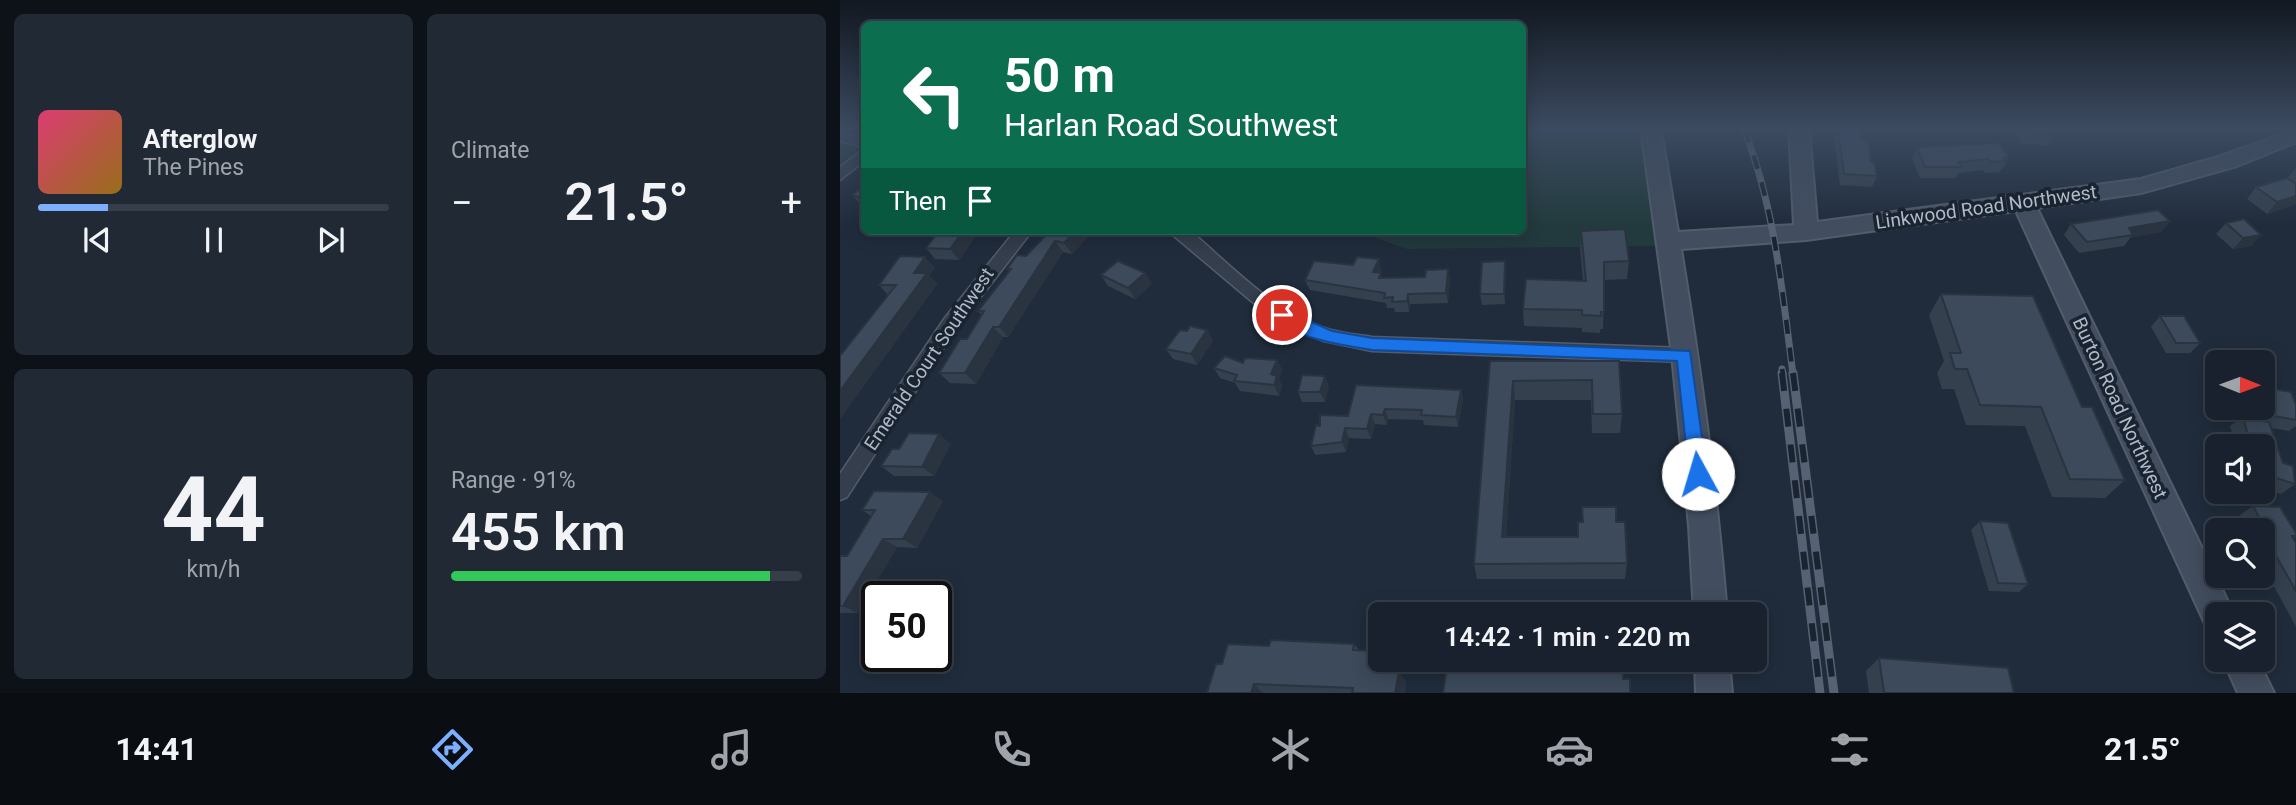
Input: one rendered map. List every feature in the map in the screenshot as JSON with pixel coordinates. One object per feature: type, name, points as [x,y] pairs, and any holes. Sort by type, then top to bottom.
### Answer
[{"type":"main road","points":[[1685,355],[1704,526],[1709,602]]},
{"type":"main road","points":[[1713,672],[1714,693]]},
{"type":"main road","points":[[2246,672],[2256,693]]},
{"type":"street","points":[[840,174],[855,161]]},
{"type":"street","points":[[1184,235],[1282,315],[1331,337],[1372,344],[1685,355],[1656,161]]},
{"type":"street","points":[[1801,161],[1805,232]]},
{"type":"street","name":"Linkwood Road Northwest","points":[[1669,241],[1805,232],[2141,186],[2180,177],[2222,161]]},
{"type":"street","name":"Burton Road Northwest","points":[[2023,202],[2212,602]]},
{"type":"street","name":"Emerald Court Southwest","points":[[840,491],[963,307],[993,265],[1020,235]]},
{"type":"green space","points":[[1526,161],[1651,161],[1658,246],[1407,249],[1367,235],[1526,235]]},
{"type":"building","points":[[1842,161],[1871,161],[1874,162],[1877,176],[1844,174]]},
{"type":"building","points":[[1923,161],[1965,161],[1959,162],[1962,167],[1925,167]]},
{"type":"building","points":[[2287,178],[2296,184],[2296,196],[2277,202],[2256,187]]},
{"type":"building","points":[[861,188],[861,198],[852,195]]},
{"type":"building","points":[[2158,210],[2170,221],[2129,228],[2133,235],[2087,242],[2071,224]]},
{"type":"building","points":[[2244,219],[2261,235],[2243,238],[2226,223]]},
{"type":"building","points":[[1625,229],[1629,261],[1604,262],[1604,312],[1601,312],[1601,316],[1582,315],[1582,310],[1523,309],[1526,279],[1586,281],[1581,231]]},
{"type":"building","points":[[936,235],[960,235],[950,249],[926,248]]},
{"type":"building","points":[[1046,235],[1072,235],[1064,243],[1055,241],[999,327],[993,327],[965,373],[939,373],[960,339],[967,339],[984,311],[978,311],[1011,269],[1007,269],[1017,255],[1026,256]]},
{"type":"building","points":[[900,256],[925,257],[914,273],[927,273],[840,391],[840,356],[896,285],[879,285]]},
{"type":"building","points":[[1357,257],[1379,259],[1373,272],[1381,273],[1379,278],[1425,277],[1426,270],[1448,269],[1446,293],[1408,294],[1407,301],[1392,302],[1393,297],[1384,298],[1385,293],[1305,280],[1314,261],[1353,265]]},
{"type":"building","points":[[1118,261],[1145,273],[1128,288],[1101,275]]},
{"type":"building","points":[[1505,261],[1504,294],[1480,294],[1482,262]]},
{"type":"building","points":[[1941,294],[2033,296],[2082,407],[2092,407],[2125,480],[2070,479],[2041,407],[1980,405],[1967,369],[1955,369],[1950,353],[1961,353]]},
{"type":"building","points":[[2160,316],[2184,316],[2200,343],[2176,343]]},
{"type":"building","points":[[1190,326],[1207,330],[1191,354],[1166,349],[1180,330],[1187,331]]},
{"type":"building","points":[[1225,356],[1243,363],[1245,358],[1277,360],[1271,374],[1277,376],[1274,385],[1234,381],[1237,375],[1214,368]]},
{"type":"building","points":[[1490,361],[1619,361],[1622,414],[1593,414],[1592,380],[1513,381],[1502,537],[1578,537],[1578,522],[1583,522],[1582,507],[1616,507],[1616,522],[1625,522],[1627,563],[1474,564]]},
{"type":"building","points":[[1302,375],[1325,376],[1320,392],[1298,392]]},
{"type":"building","points":[[1356,385],[1461,390],[1456,417],[1421,415],[1422,410],[1385,409],[1383,415],[1371,414],[1367,429],[1345,428],[1342,442],[1311,446],[1316,425],[1320,426],[1320,415],[1348,416]]},
{"type":"building","points":[[2275,389],[2291,392],[2296,405],[2296,420],[2275,416]]},
{"type":"building","points":[[2244,420],[2269,422],[2273,434],[2248,434]]},
{"type":"building","points":[[909,433],[939,434],[922,467],[881,466],[892,449],[899,449]]},
{"type":"building","points":[[2275,440],[2283,463],[2293,466],[2295,484],[2275,478]]},
{"type":"building","points":[[874,491],[930,492],[903,539],[883,539],[843,606],[840,606],[840,556],[847,556],[875,510],[862,510]]},
{"type":"building","points":[[2253,506],[2280,507],[2296,533],[2296,536],[2292,536],[2296,543],[2296,591],[2275,554],[2275,518],[2259,518]]},
{"type":"building","points":[[1980,521],[2008,523],[2028,584],[1998,583]]},
{"type":"building","points":[[1271,640],[1354,644],[1353,650],[1368,651],[1368,672],[1399,672],[1395,693],[1352,693],[1353,688],[1254,684],[1251,693],[1207,693],[1216,664],[1222,664],[1228,644],[1269,646]]},
{"type":"building","points":[[1879,658],[2008,668],[2014,693],[1884,693]]},
{"type":"building","points":[[1623,672],[1623,679],[1630,679],[1630,693],[1443,693],[1446,673]]},
{"type":"railway","points":[[1756,161],[1770,219],[1781,281],[1793,374]]},
{"type":"railway","points":[[1782,369],[1783,374]]},
{"type":"railway","points":[[1782,373],[1820,693]]},
{"type":"railway","points":[[1793,373],[1834,693]]},
{"type":"route","points":[[1282,315],[1331,337],[1372,344],[1685,355],[1698,474]]}]
